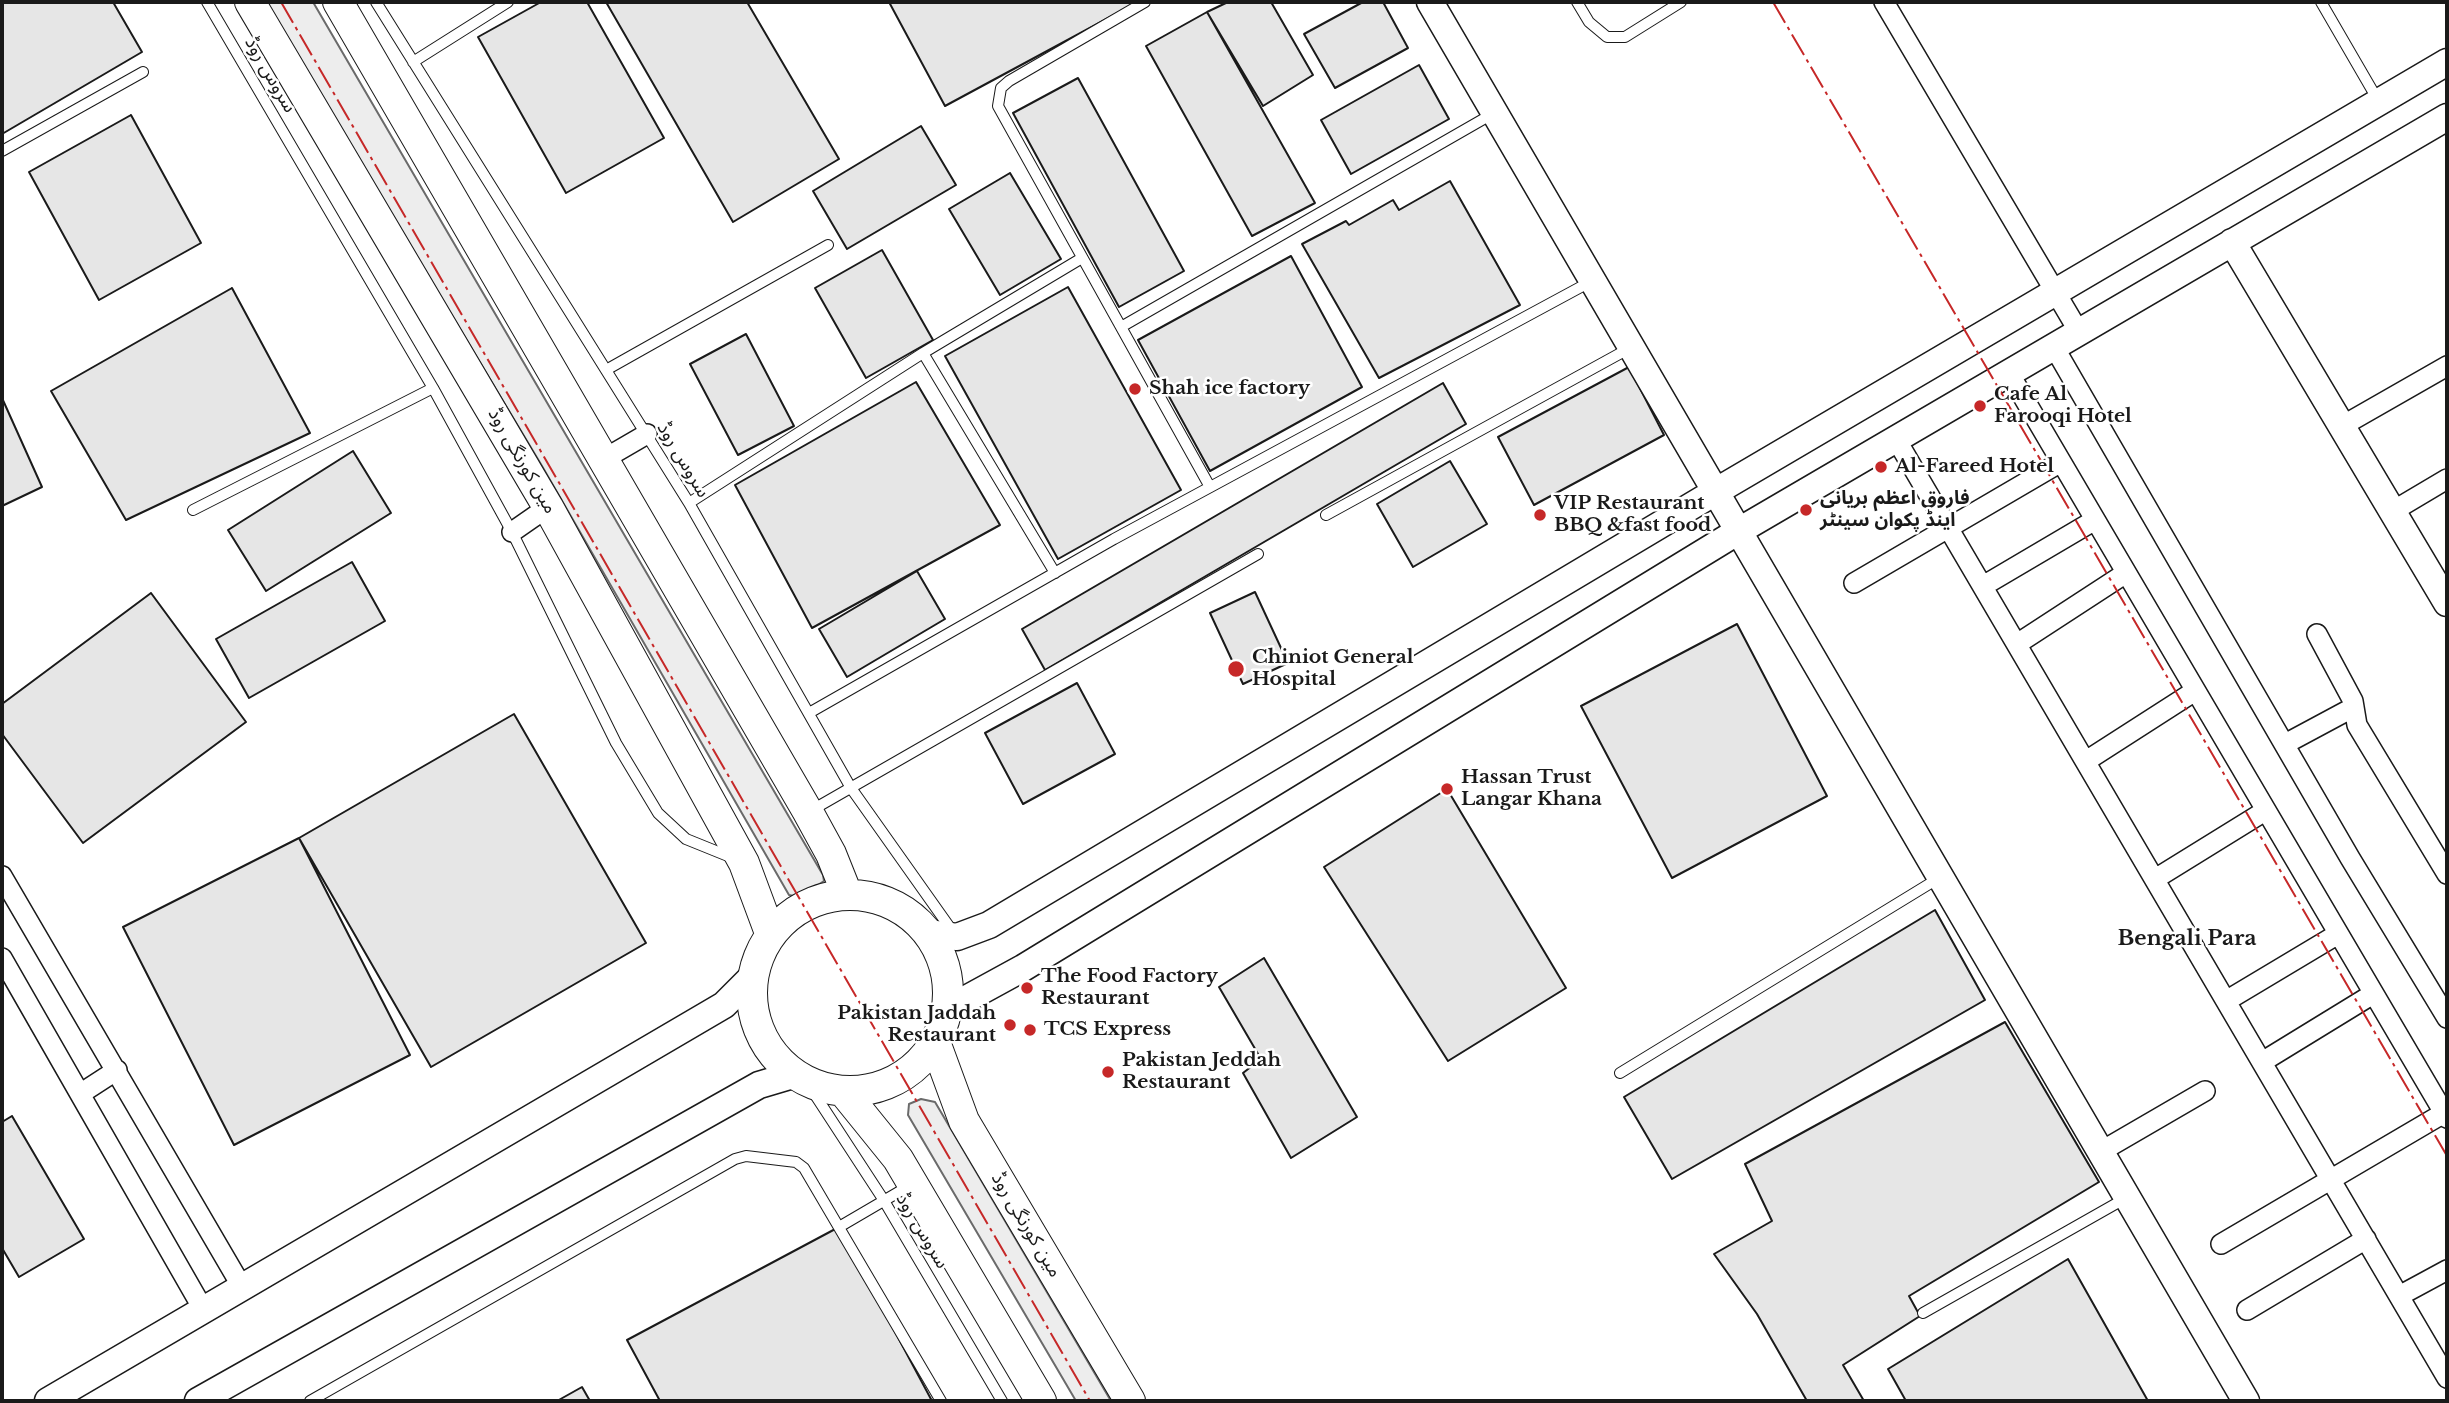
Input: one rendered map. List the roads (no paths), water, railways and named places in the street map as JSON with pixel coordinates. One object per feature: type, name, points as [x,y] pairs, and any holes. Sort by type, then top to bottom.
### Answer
[{"type":"main road","name":"مین کورنگی روڈ","points":[[250,2],[548,507],[744,863],[770,933]]},
{"type":"main road","points":[[338,2],[831,854],[847,894]]},
{"type":"main road","points":[[847,894],[873,897],[895,906],[942,935],[948,1009],[935,1042],[919,1064],[897,1080],[871,1089],[844,1091],[801,1078],[775,1055],[760,1031],[753,1003],[754,975],[770,933],[788,917],[815,901],[847,894]]},
{"type":"main road","name":"مین کورنگی روڈ","points":[[935,1042],[964,1121],[1130,1401]]},
{"type":"main road","points":[[844,1091],[898,1159],[1041,1401]]},
{"type":"street","points":[[1430,2],[2246,1401]]},
{"type":"street","points":[[1884,2],[2078,332]]},
{"type":"street","points":[[942,935],[989,925],[1715,492],[2447,62]]},
{"type":"street","points":[[948,1009],[1023,968],[1737,532],[2447,117]]},
{"type":"street","points":[[2232,242],[2393,511],[2444,590]]},
{"type":"street","points":[[2054,347],[2447,1018]]},
{"type":"street","points":[[2342,426],[2447,366]]},
{"type":"street","points":[[2009,373],[2446,1115],[2221,1244]]},
{"type":"street","points":[[604,459],[647,434]]},
{"type":"street","points":[[1896,439],[2447,1378]]},
{"type":"street","points":[[1854,583],[2061,462]]},
{"type":"street","points":[[2393,511],[2447,479]]},
{"type":"street","points":[[512,532],[548,507]]},
{"type":"street","points":[[1983,586],[2095,520]]},
{"type":"street","points":[[2017,644],[2126,573]]},
{"type":"street","points":[[2317,634],[2354,707],[2357,725],[2447,874]]},
{"type":"street","points":[[2086,761],[2195,691]]},
{"type":"street","points":[[2285,744],[2354,707]]},
{"type":"street","points":[[2155,879],[2265,811]]},
{"type":"street","points":[[2,876],[242,1287]]},
{"type":"street","points":[[2226,1001],[2338,934]]},
{"type":"street","points":[[2,958],[203,1309]]},
{"type":"street","points":[[48,1401],[724,1005],[754,975]]},
{"type":"street","points":[[2262,1062],[2373,994]]},
{"type":"street","points":[[80,1094],[117,1070]]},
{"type":"street","points":[[198,1401],[759,1085],[801,1078]]},
{"type":"street","points":[[2100,1152],[2205,1091]]},
{"type":"street","points":[[2247,1310],[2366,1238]]},
{"type":"street","points":[[2399,1296],[2447,1270]]},
{"type":"lane","name":"سروس روڈ","points":[[207,2],[433,388],[512,532],[616,743],[657,813],[686,839],[744,863]]},
{"type":"lane","name":"سروس روڈ","points":[[376,2],[689,503],[851,788],[942,935]]},
{"type":"lane","points":[[413,62],[508,2]]},
{"type":"lane","points":[[1145,2],[1009,81],[1001,88],[998,106],[1210,487]]},
{"type":"lane","points":[[1577,2],[1588,22],[1607,37],[1625,37],[1681,2]]},
{"type":"lane","points":[[2321,2],[2379,102]]},
{"type":"lane","points":[[2,151],[143,72]]},
{"type":"lane","points":[[1121,327],[1495,113]]},
{"type":"lane","points":[[606,370],[828,245]]},
{"type":"lane","points":[[689,503],[923,353],[1082,258]]},
{"type":"lane","points":[[809,713],[1210,487],[1591,282]]},
{"type":"lane","points":[[1326,515],[1630,348]]},
{"type":"lane","points":[[923,353],[1055,573]]},
{"type":"lane","points":[[193,510],[433,388]]},
{"type":"lane","points":[[807,812],[1258,554]]},
{"type":"lane","points":[[1620,1073],[1939,878]]},
{"type":"lane","name":"سروس روڈ","points":[[801,1078],[883,1199],[1002,1401]]},
{"type":"lane","points":[[310,1401],[735,1159],[758,1156],[796,1162],[804,1168],[941,1401]]},
{"type":"lane","points":[[839,1227],[883,1199],[913,1184]]},
{"type":"lane","points":[[1923,1313],[2127,1198]]},
{"type":"place","name":"Shah ice factory","points":[[1135,389]]},
{"type":"place","name":"Cafe Al Farooqi Hotel","points":[[1980,406]]},
{"type":"place","name":"Al-Fareed Hotel","points":[[1881,467]]},
{"type":"place","name":"فاروق اعظم بریانی اینڈ پکوان سینٹر","points":[[1806,510]]},
{"type":"place","name":"VIP Restaurant BBQ &fast food","points":[[1540,515]]},
{"type":"place","name":"Chiniot General Hospital","points":[[1236,669]]},
{"type":"place","name":"Hassan Trust Langar Khana","points":[[1447,789]]},
{"type":"place","name":"The Food Factory Restaurant","points":[[1027,988]]},
{"type":"place","name":"Pakistan Jaddah Restaurant","points":[[1010,1025]]},
{"type":"place","name":"TCS Express","points":[[1030,1030]]},
{"type":"place","name":"Pakistan Jeddah Restaurant","points":[[1108,1072]]},
{"type":"district","name":"Bengali Para","points":[[2187,939]]}]
